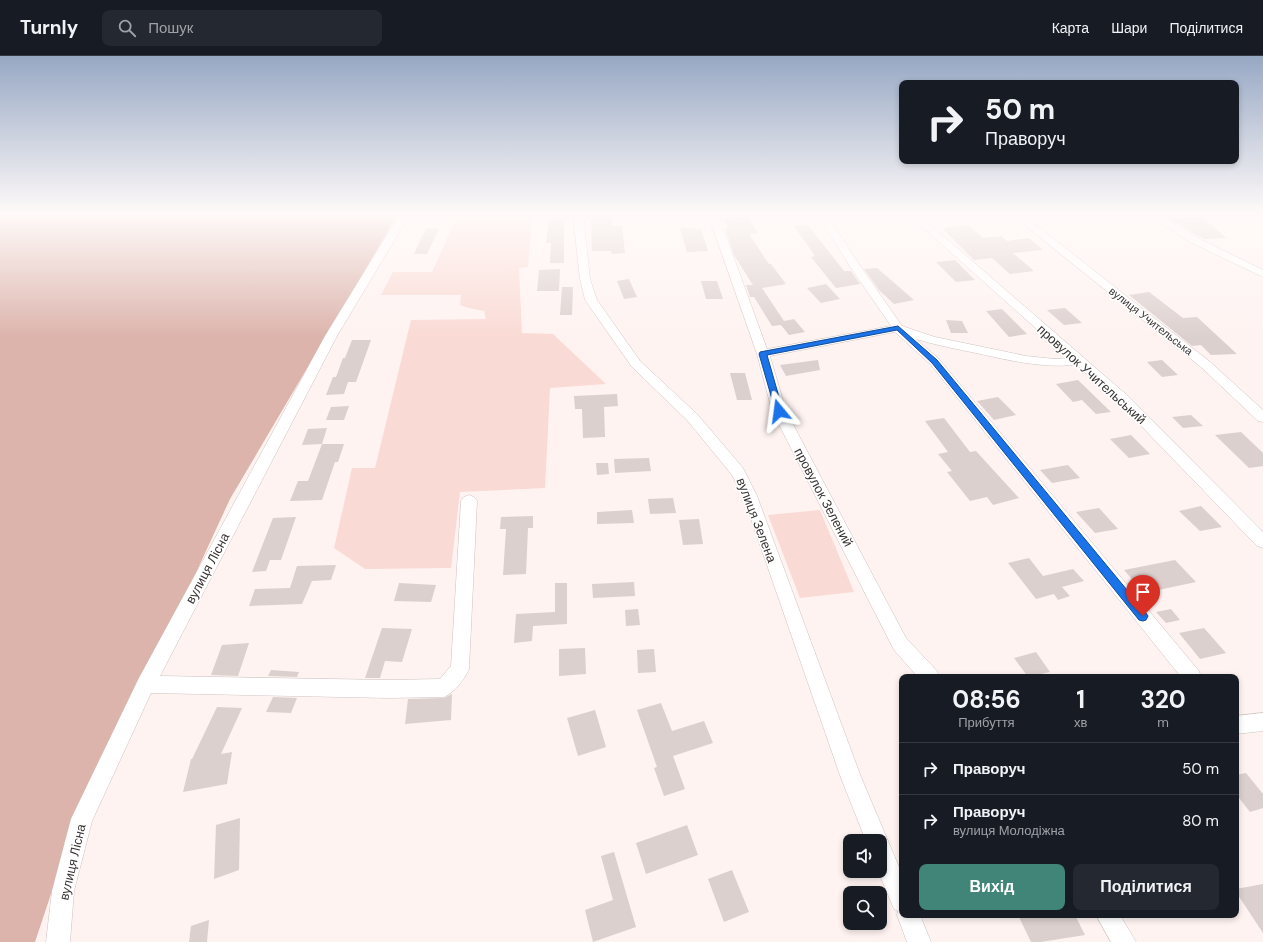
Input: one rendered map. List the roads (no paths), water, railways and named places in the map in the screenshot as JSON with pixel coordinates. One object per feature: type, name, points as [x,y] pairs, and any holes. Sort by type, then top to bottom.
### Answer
[{"type":"street","name":"вулиця Лісна","points":[[58,942],[63,891],[82,819],[146,684],[331,336],[380,255]]},
{"type":"street","name":"вулиця Зелена","points":[[582,255],[585,279],[591,300],[636,364],[692,417],[738,472],[750,496],[851,778],[874,834]]},
{"type":"street","name":"провулок Зелений","points":[[728,255],[763,354],[779,411],[900,644],[927,674]]},
{"type":"street","points":[[848,255],[898,328],[935,362],[1190,674]]},
{"type":"street","name":"провулок Учительський","points":[[960,255],[1122,399],[1263,542]]},
{"type":"street","name":"вулиця Учительська","points":[[1067,255],[1165,334],[1205,364],[1263,418]]},
{"type":"street","points":[[1225,255],[1263,274]]},
{"type":"street","points":[[763,354],[898,328],[932,340],[1026,360],[1055,363],[1080,361]]},
{"type":"street","points":[[935,362],[950,349],[959,346]]},
{"type":"street","points":[[146,684],[389,689],[444,688],[460,669],[469,501]]},
{"type":"street","points":[[1239,725],[1263,722]]},
{"type":"street","points":[[887,865],[899,894]]},
{"type":"street","points":[[909,918],[919,942]]},
{"type":"street","points":[[1109,918],[1124,942]]}]
